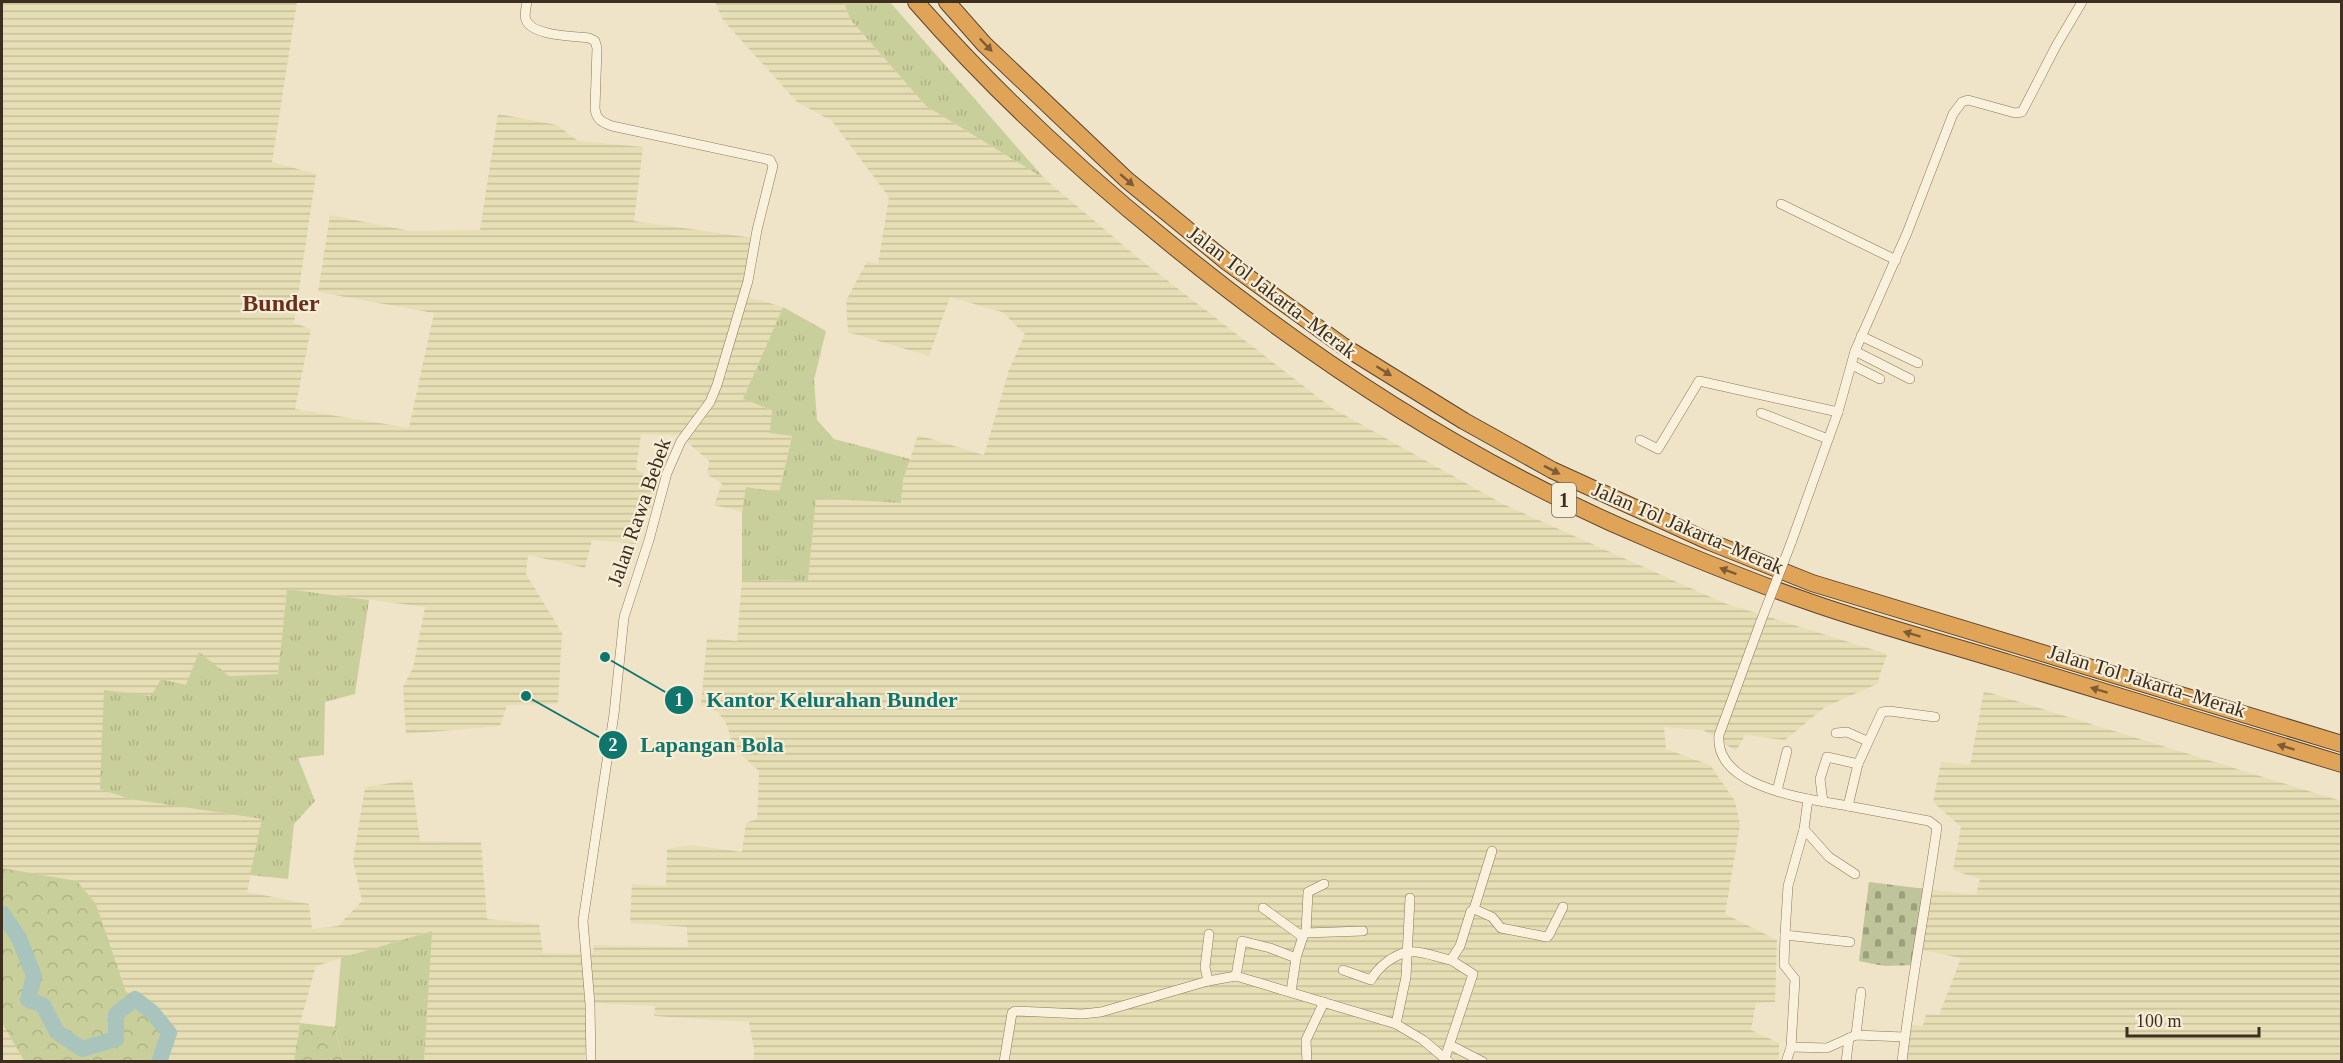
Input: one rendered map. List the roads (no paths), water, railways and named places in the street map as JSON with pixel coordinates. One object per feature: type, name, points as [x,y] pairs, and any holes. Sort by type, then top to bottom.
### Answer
[{"type":"highway","name":"Jalan Tol Jakarta–Merak","points":[[916,2],[946,36],[1037,127],[1119,202],[1215,281],[1339,372],[1433,430],[1546,491],[1654,542],[1806,601],[2342,764]]},
{"type":"highway","name":"Jalan Tol Jakarta–Merak","points":[[947,2],[984,44],[1127,180],[1227,262],[1343,346],[1464,421],[1551,470],[1710,542],[1812,583],[2342,744]]},
{"type":"street","name":"Jalan Rawa Bebek","points":[[527,2],[525,19],[538,31],[589,38],[595,41],[597,48],[595,108],[596,116],[602,122],[612,126],[732,150],[770,160],[773,166],[757,230],[748,281],[717,385],[710,402],[681,441],[667,473],[649,540],[624,617],[614,714],[583,921],[590,1004],[591,1062]]},
{"type":"street","points":[[1902,1062],[1937,827],[1929,821],[1808,799],[1750,781],[1724,759],[1718,742],[1719,735],[1838,412],[1855,351],[1896,260],[1953,114],[1962,102],[1968,100],[2015,113],[2022,112],[2082,2]]},
{"type":"street","points":[[1781,204],[1896,260]]},
{"type":"street","points":[[1861,336],[1918,363]]},
{"type":"street","points":[[1855,351],[1910,379]]},
{"type":"street","points":[[1852,365],[1880,379]]},
{"type":"street","points":[[1640,440],[1658,449],[1699,381],[1838,412]]},
{"type":"street","points":[[1761,413],[1828,439]]},
{"type":"street","points":[[1848,806],[1858,764],[1878,717],[1885,711],[1935,717]]},
{"type":"street","points":[[1836,733],[1847,732],[1867,741]]},
{"type":"street","points":[[1777,791],[1787,751]]},
{"type":"street","points":[[1823,802],[1820,779],[1827,757],[1858,764]]},
{"type":"street","points":[[1786,1062],[1791,1047],[1795,979],[1784,966],[1788,886],[1804,829],[1808,799]]},
{"type":"street","points":[[1804,829],[1829,856],[1855,874]]},
{"type":"street","points":[[1451,960],[1460,946],[1467,920],[1474,909],[1492,851]]},
{"type":"street","points":[[1292,992],[1296,958],[1305,935],[1308,892],[1324,884]]},
{"type":"street","points":[[1396,1024],[1409,952],[1410,898]]},
{"type":"street","points":[[1474,909],[1492,917],[1501,928],[1547,937],[1563,907]]},
{"type":"street","points":[[1263,908],[1305,935],[1363,931]]},
{"type":"street","points":[[1208,981],[1206,967],[1209,934]]},
{"type":"street","points":[[1785,935],[1850,942]]},
{"type":"street","points":[[1236,976],[1242,941],[1296,958]]},
{"type":"street","points":[[1004,1062],[1012,1013],[1015,1011],[1082,1014],[1101,1011],[1208,981],[1236,976],[1396,1024],[1423,1040],[1447,1060],[1473,974],[1451,960],[1409,952],[1382,965],[1369,980],[1343,970]]},
{"type":"street","points":[[1845,1062],[1853,1036],[1861,992]]},
{"type":"street","points":[[1306,1062],[1306,1040],[1324,1002]]},
{"type":"street","points":[[1791,1047],[1827,1048],[1853,1036],[1904,1037]]},
{"type":"street","points":[[1450,1045],[1483,1062]]},
{"type":"waterway","points":[[2,913],[19,938],[34,976],[28,1000],[43,1005],[57,1032],[82,1049],[116,1039],[116,1014],[135,999],[152,1012],[169,1033],[159,1062]]},
{"type":"place","name":"Kantor Kelurahan Bunder","points":[[605,657]]},
{"type":"place","name":"Lapangan Bola","points":[[526,696]]},
{"type":"district","name":"Bunder","points":[[281,303]]}]
